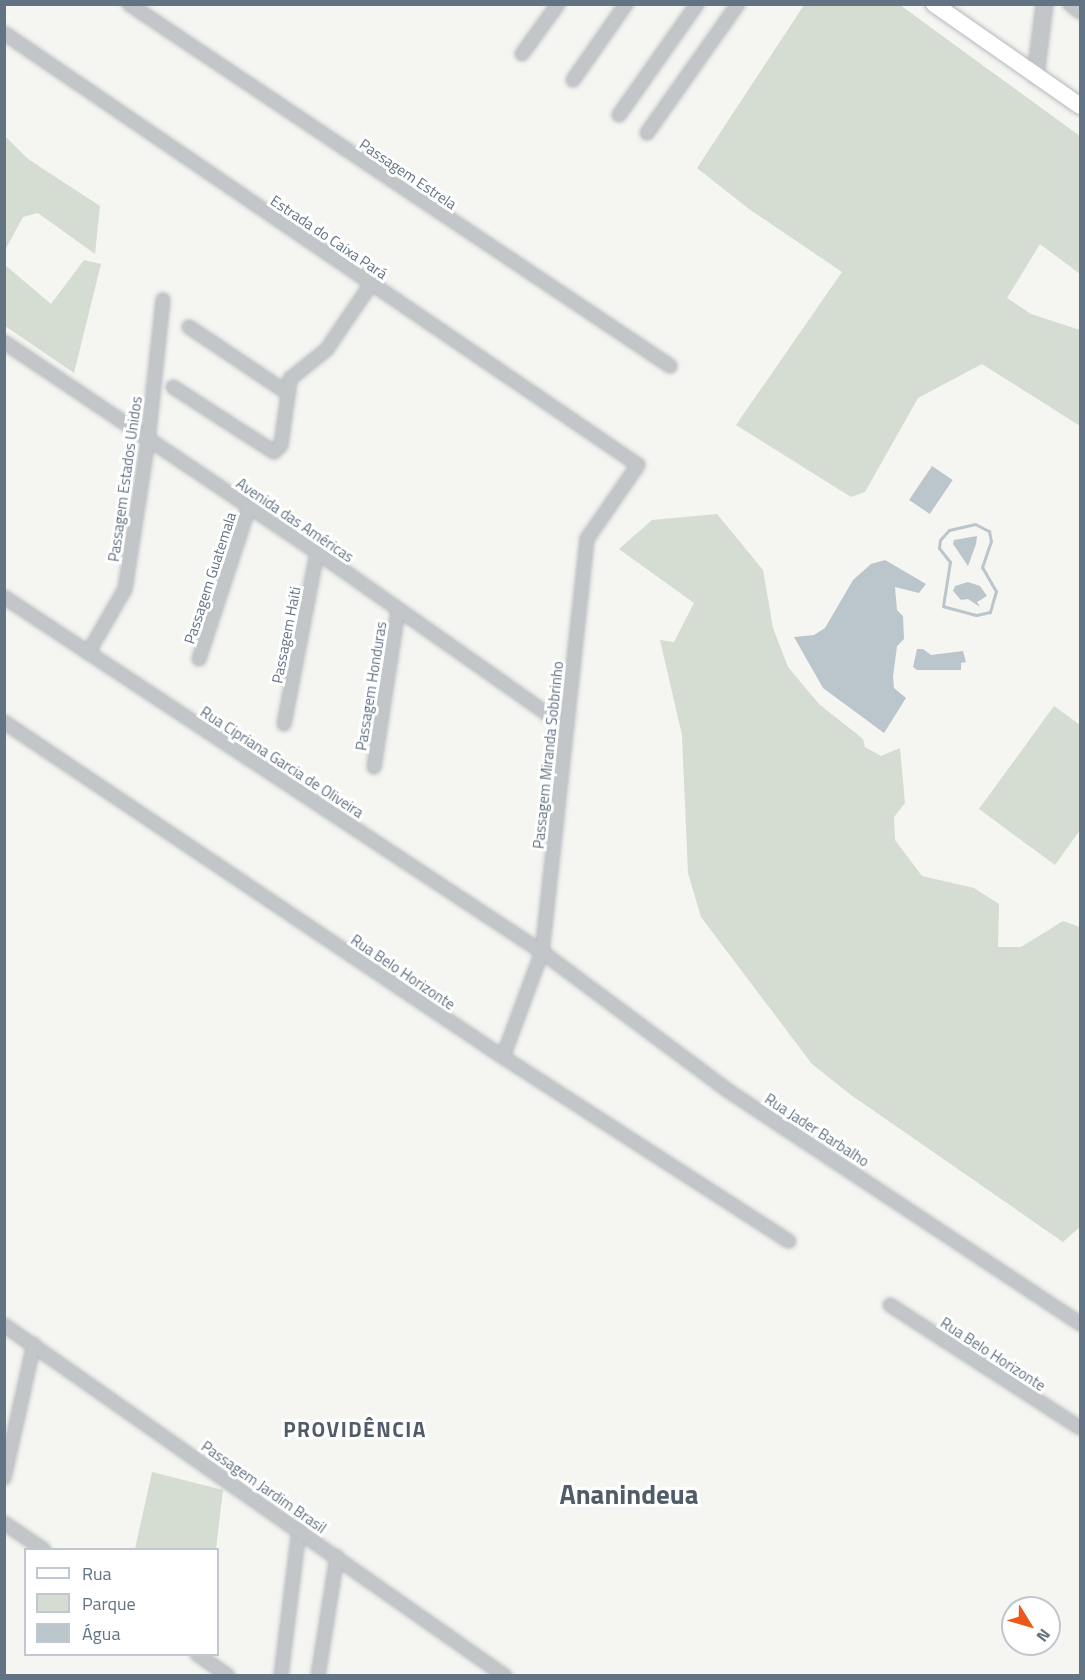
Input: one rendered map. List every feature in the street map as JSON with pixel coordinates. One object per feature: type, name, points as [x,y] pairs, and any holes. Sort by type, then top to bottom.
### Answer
[{"type":"main road","points":[[934,4],[1080,106]]},
{"type":"street","name":"Passagem Estrela","points":[[129,4],[670,366]]},
{"type":"street","points":[[522,54],[558,4]]},
{"type":"street","points":[[573,80],[626,4]]},
{"type":"street","points":[[619,115],[697,4]]},
{"type":"street","points":[[647,133],[738,4]]},
{"type":"street","points":[[1035,75],[1044,4]]},
{"type":"street","points":[[1070,4],[1080,12]]},
{"type":"street","name":"Estrada do Caixa Pará","points":[[4,33],[638,465]]},
{"type":"street","points":[[173,387],[272,452],[281,445],[293,375],[327,349],[371,284]]},
{"type":"street","name":"Passagem Estados Unidos","points":[[88,653],[125,589],[148,440],[163,300]]},
{"type":"street","points":[[189,327],[289,394]]},
{"type":"street","name":"Avenida das Américas","points":[[4,342],[317,552],[566,727]]},
{"type":"street","name":"Passagem Miranda Sobbrinho","points":[[503,1057],[542,952],[587,539],[638,465]]},
{"type":"street","name":"Passagem Guatemala","points":[[199,659],[249,507]]},
{"type":"street","name":"Passagem Haiti","points":[[284,724],[317,552]]},
{"type":"street","name":"Rua Cipriana Garcia de Oliveira","points":[[4,597],[542,952]]},
{"type":"street","name":"Passagem Honduras","points":[[374,767],[398,610]]},
{"type":"street","name":"Rua Belo Horizonte","points":[[4,722],[503,1057],[789,1241]]},
{"type":"street","name":"Rua Jader Barbalho","points":[[542,952],[727,1090],[1080,1324]]},
{"type":"street","name":"Rua Belo Horizonte","points":[[890,1305],[1080,1428]]},
{"type":"street","name":"Passagem Jardim Brasil","points":[[4,1325],[338,1556],[505,1676]]},
{"type":"street","points":[[4,1478],[34,1344]]},
{"type":"street","points":[[4,1523],[41,1548]]},
{"type":"street","points":[[281,1676],[299,1529]]},
{"type":"street","points":[[318,1676],[338,1556]]},
{"type":"street","points":[[200,1656],[227,1675]]},
{"type":"green space","points":[[804,5],[900,5],[1080,136],[1080,274],[1040,244],[1007,298],[1031,314],[1080,330],[1080,426],[982,364],[918,398],[865,492],[851,497],[736,425],[842,272],[749,209],[697,168]]},
{"type":"green space","points":[[5,136],[28,159],[100,206],[95,254],[38,213],[23,217],[5,250]]},
{"type":"green space","points":[[84,260],[101,264],[74,373],[5,326],[5,265],[51,304]]},
{"type":"green space","points":[[717,514],[763,570],[773,628],[788,667],[819,704],[863,739],[865,747],[881,756],[900,748],[905,803],[894,817],[895,840],[922,876],[974,888],[999,904],[998,947],[1021,947],[1063,921],[1080,927],[1080,1227],[1063,1242],[851,1095],[812,1064],[701,917],[688,873],[682,735],[660,640],[674,642],[694,603],[619,549],[652,520]]},
{"type":"green space","points":[[1054,706],[1080,725],[1080,830],[1055,865],[979,809]]},
{"type":"green space","points":[[152,1472],[223,1490],[216,1548],[135,1548]]},
{"type":"water","points":[[932,466],[953,480],[930,514],[909,500]]},
{"type":"water","points":[[977,536],[968,566],[953,544],[954,540]]},
{"type":"water","points":[[885,560],[926,584],[919,593],[895,587],[897,610],[903,616],[904,639],[897,646],[894,688],[906,698],[884,733],[823,688],[794,637],[814,635],[825,628],[853,580],[871,564]]},
{"type":"water","points":[[968,582],[980,586],[987,596],[977,602],[980,607],[968,599],[961,600],[953,591],[955,586]]},
{"type":"water","points":[[917,649],[923,649],[931,655],[963,651],[966,662],[961,663],[961,670],[917,670],[913,667]]},
{"type":"waterway","points":[[975,524],[989,531],[991,541],[982,567],[996,591],[990,612],[976,615],[943,606],[950,562],[939,548],[940,540],[949,530],[975,524]]},
{"type":"district","name":"PROVIDÊNCIA","points":[[355,1429]]},
{"type":"district","name":"Ananindeua","points":[[629,1494]]}]
